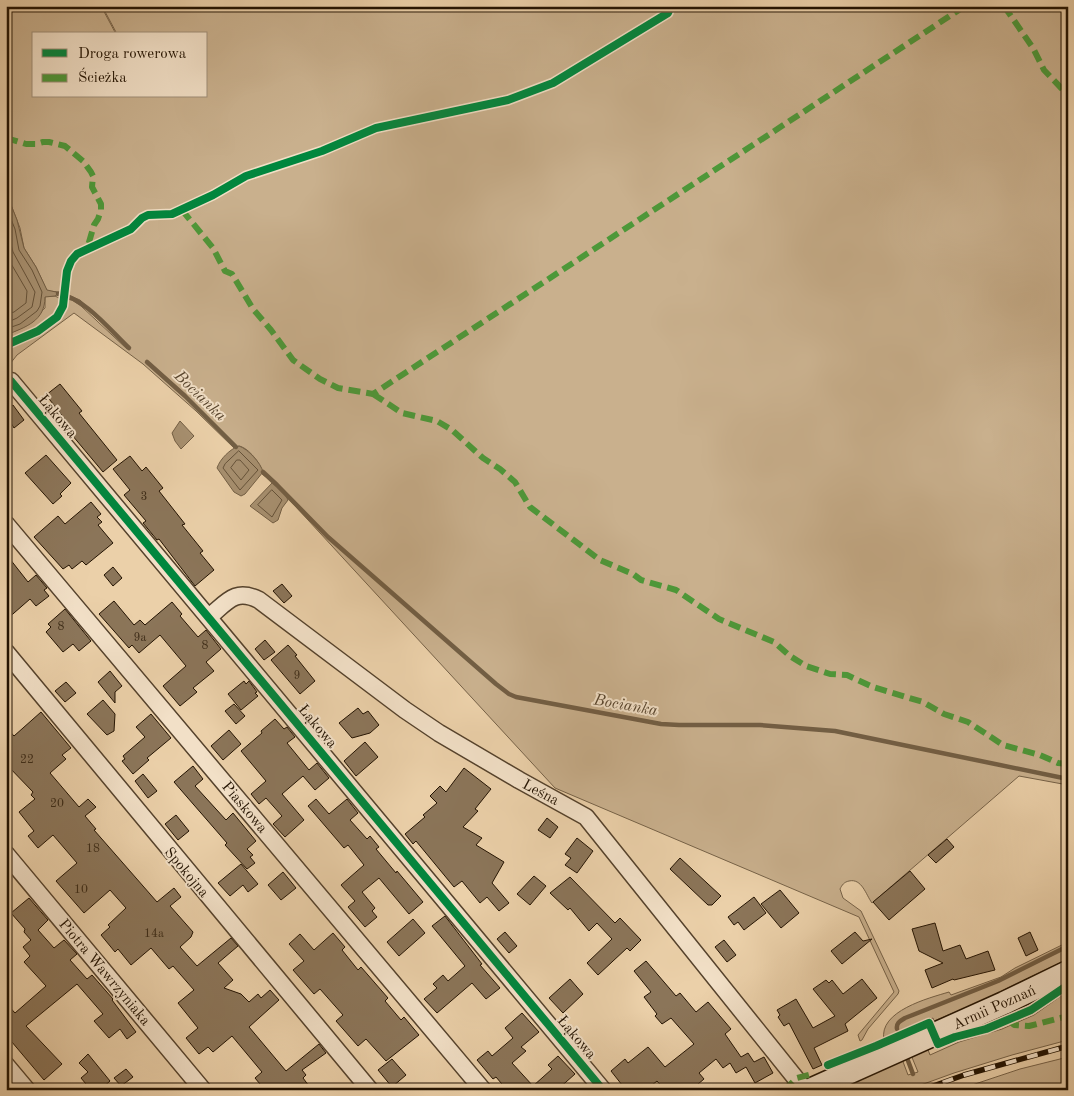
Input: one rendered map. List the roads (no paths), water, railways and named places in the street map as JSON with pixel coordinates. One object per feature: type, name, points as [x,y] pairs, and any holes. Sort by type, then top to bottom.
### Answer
[{"type":"main road","name":"Armii Poznań","points":[[810,1090],[1004,1003],[1068,972]]},
{"type":"street","name":"Łąkowa","points":[[11,381],[603,1090]]},
{"type":"street","name":"Piaskowa","points":[[6,524],[483,1090]]},
{"type":"street","name":"Leśna","points":[[209,617],[235,596],[242,594],[259,600],[405,710],[500,769],[586,817],[805,1090]]},
{"type":"street","name":"Spokojna","points":[[6,652],[264,965],[370,1090]]},
{"type":"street","name":"Piotra Wawrzyniaka","points":[[6,854],[203,1090]]},
{"type":"street","points":[[6,1065],[28,1090]]},
{"type":"water","points":[[6,199],[11,205],[17,220],[24,248],[47,290],[58,294],[45,297],[42,312],[33,322],[6,335]]},
{"type":"water","points":[[180,421],[194,436],[181,449],[172,433]]},
{"type":"water","points":[[239,446],[254,457],[263,472],[245,494],[241,496],[234,492],[217,468],[220,461],[232,449]]},
{"type":"water","points":[[273,482],[288,500],[282,508],[278,520],[273,523],[250,506]]},
{"type":"waterway","name":"Bocianka","points":[[58,294],[68,296],[87,308],[129,348]]},
{"type":"waterway","name":"Bocianka","points":[[147,362],[185,396],[236,447]]},
{"type":"waterway","name":"Bocianka","points":[[263,472],[328,537],[496,684],[516,697],[661,724],[760,725],[835,731],[1068,779]]},
{"type":"waterway","points":[[897,1029],[900,1021],[905,1018],[998,981],[1068,946]]},
{"type":"waterway","points":[[907,1058],[913,1074]]},
{"type":"railway","points":[[922,1090],[964,1075],[1068,1046]]}]
